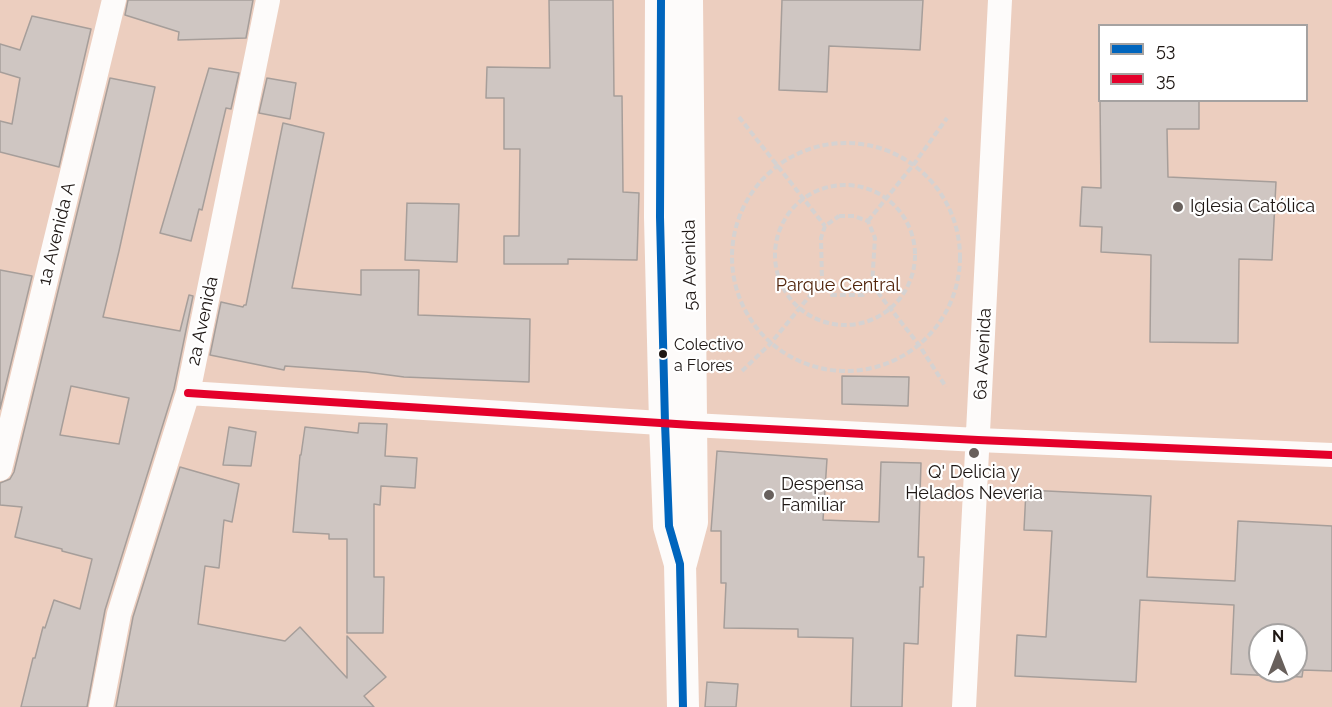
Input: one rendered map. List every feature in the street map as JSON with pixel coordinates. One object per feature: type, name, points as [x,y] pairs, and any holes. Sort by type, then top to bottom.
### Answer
[{"type":"street","name":"1a Avenida A","points":[[0,469],[114,0]]},
{"type":"street","name":"2a Avenida","points":[[101,707],[119,614],[188,393],[268,0]]},
{"type":"street","name":"5a Avenida","points":[[661,0],[660,217],[678,424]]},
{"type":"street","name":"5a Avenida","points":[[683,707],[680,564],[669,526],[678,424],[687,0]]},
{"type":"street","name":"6a Avenida","points":[[964,707],[1000,0]]},
{"type":"street","points":[[188,393],[678,424],[1332,455]]},
{"type":"path","points":[[739,117],[825,226]]},
{"type":"path","points":[[868,221],[914,164],[947,118]]},
{"type":"path","points":[[831,143],[860,143],[888,150],[914,164],[935,184],[951,210],[960,238],[961,268],[954,297],[940,324],[919,345],[892,362],[860,370],[828,370],[797,361],[770,344],[751,321],[737,296],[731,267],[732,238],[740,210],[756,185],[777,165],[802,150],[831,143]]},
{"type":"path","points":[[844,184],[867,187],[887,198],[902,213],[912,231],[915,252],[914,273],[904,293],[891,309],[874,319],[854,325],[835,325],[816,319],[799,309],[785,293],[776,273],[774,252],[778,231],[788,213],[803,198],[823,187],[844,184]]},
{"type":"path","points":[[838,216],[854,216],[868,221],[875,238],[872,285],[863,295],[832,295],[822,281],[821,238],[825,226],[838,216]]},
{"type":"path","points":[[742,371],[770,344],[822,281]]},
{"type":"path","points":[[872,285],[919,345],[946,387]]},
{"type":"green space","name":"Parque Central","points":[[0,0],[1332,0],[1332,707],[0,707]]},
{"type":"building","points":[[128,0],[253,0],[246,38],[178,40],[179,32],[125,15]]},
{"type":"building","points":[[549,0],[613,0],[614,96],[622,96],[623,192],[639,193],[637,260],[568,259],[568,264],[504,264],[504,236],[519,236],[520,149],[504,149],[504,98],[486,98],[487,67],[550,68]]},
{"type":"building","points":[[782,0],[923,0],[920,50],[829,46],[827,92],[779,90]]},
{"type":"building","points":[[32,16],[91,29],[59,167],[0,152],[0,121],[12,124],[20,78],[0,72],[0,44],[20,50]]},
{"type":"building","points":[[209,68],[239,73],[231,109],[226,108],[202,210],[199,209],[191,241],[160,233]]},
{"type":"building","points":[[110,78],[155,87],[103,317],[180,331],[189,295],[193,296],[174,389],[105,610],[87,707],[21,707],[33,658],[35,658],[43,627],[45,628],[54,600],[80,609],[92,559],[15,537],[22,507],[0,505],[0,483],[10,479],[14,472]],"holes":[[[71,386],[129,398],[119,444],[60,435]]]},
{"type":"building","points":[[267,78],[296,83],[290,119],[259,113]]},
{"type":"building","points":[[1100,102],[1199,102],[1199,129],[1167,129],[1168,177],[1276,182],[1272,260],[1239,259],[1238,343],[1150,342],[1151,255],[1101,252],[1102,227],[1080,226],[1082,187],[1101,188]]},
{"type":"building","points":[[283,123],[324,133],[292,288],[361,295],[361,270],[419,270],[418,315],[530,319],[529,382],[404,377],[285,366],[284,370],[210,355],[221,302],[243,307],[246,305]]},
{"type":"building","points":[[407,203],[459,204],[457,262],[405,260]]},
{"type":"building","points":[[0,270],[32,276],[0,409]]},
{"type":"building","points":[[842,376],[909,377],[908,406],[842,404]]},
{"type":"building","points":[[359,423],[387,424],[385,456],[417,458],[415,488],[381,486],[380,505],[374,504],[374,577],[384,577],[383,633],[347,633],[347,539],[329,539],[329,534],[293,532],[305,427],[358,433]]},
{"type":"building","points":[[229,427],[256,432],[251,466],[223,465]]},
{"type":"building","points":[[717,451],[827,459],[823,520],[879,522],[881,462],[921,463],[918,557],[924,557],[923,587],[920,587],[918,644],[904,643],[902,707],[851,707],[853,638],[798,637],[798,629],[724,628],[726,583],[721,583],[721,531],[711,531]]},
{"type":"building","points":[[180,467],[239,484],[232,522],[224,520],[219,568],[205,566],[198,624],[285,641],[300,627],[347,678],[347,636],[386,677],[364,696],[374,707],[116,707],[133,617]]},
{"type":"building","points":[[1026,490],[1151,496],[1147,577],[1235,581],[1238,521],[1332,526],[1332,671],[1308,670],[1308,623],[1248,623],[1248,675],[1231,674],[1234,605],[1140,600],[1136,682],[1015,676],[1017,635],[1046,637],[1052,531],[1024,530]]},
{"type":"building","points":[[707,682],[738,684],[736,707],[705,707]]},
{"type":"transit line","name":"53","points":[[661,0],[660,217],[665,423],[669,526],[680,564],[683,707]]},
{"type":"transit line","name":"35","points":[[188,393],[692,425],[1332,455]]},
{"type":"place","name":"Iglesia Católica","points":[[1178,207]]},
{"type":"place","name":"Colectivo a Flores","points":[[663,354]]},
{"type":"place","name":"Q' Delicia y Helados Neveria","points":[[974,453]]},
{"type":"place","name":"Despensa Familiar","points":[[769,495]]}]
